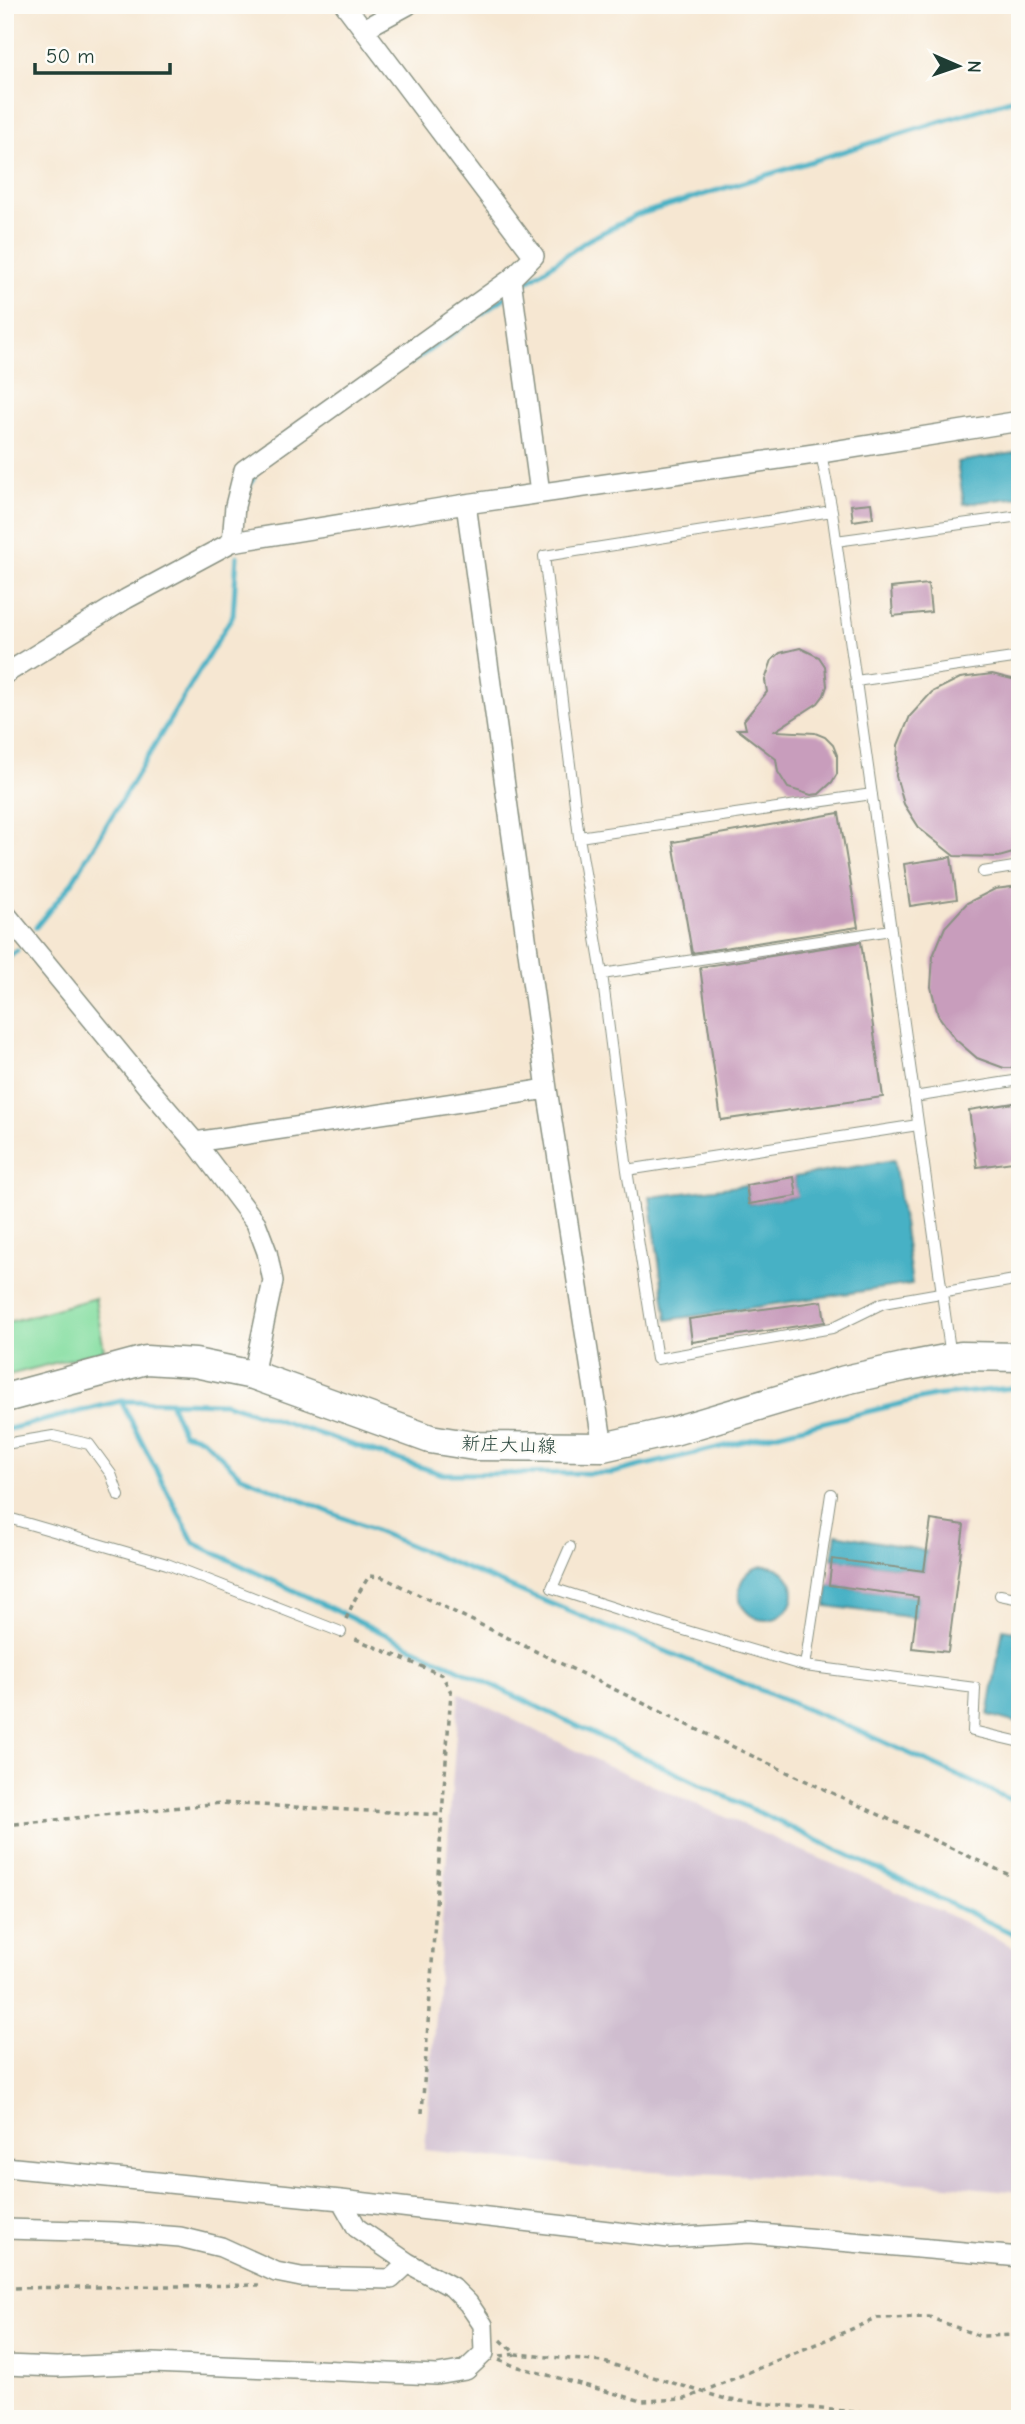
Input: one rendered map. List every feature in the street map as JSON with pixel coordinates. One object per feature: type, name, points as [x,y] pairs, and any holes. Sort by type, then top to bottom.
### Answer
[{"type":"main road","name":"新庄大山線","points":[[5,1398],[146,1360],[195,1363],[253,1375],[430,1439],[474,1446],[603,1447],[674,1431],[845,1380],[961,1356],[1020,1357]]},
{"type":"street","points":[[232,542],[235,506],[244,470],[511,281],[534,256],[345,5]]},
{"type":"street","points":[[364,29],[408,5]]},
{"type":"street","points":[[511,281],[540,493]]},
{"type":"street","points":[[5,674],[126,599],[232,542],[1020,421]]},
{"type":"street","points":[[466,504],[547,1089],[603,1447]]},
{"type":"street","points":[[5,913],[195,1142],[256,1223],[267,1252],[273,1281],[253,1375]]},
{"type":"street","points":[[195,1142],[547,1089]]},
{"type":"street","points":[[5,2167],[341,2200],[669,2238],[750,2233],[1020,2257]]},
{"type":"street","points":[[5,2365],[57,2367],[153,2363],[437,2375],[466,2370],[484,2353],[483,2325],[468,2303],[452,2287],[408,2263],[357,2228],[341,2200]]},
{"type":"street","points":[[5,2229],[180,2237],[221,2247],[276,2272],[301,2277],[391,2279],[408,2263]]},
{"type":"lane","points":[[821,453],[832,511],[951,1358]]},
{"type":"lane","points":[[832,511],[544,556],[579,837],[602,974],[627,1170],[657,1359],[832,1328],[883,1303],[1020,1279]]},
{"type":"lane","points":[[836,541],[1020,516]]},
{"type":"lane","points":[[856,681],[1020,657]]},
{"type":"lane","points":[[579,837],[872,794]]},
{"type":"lane","points":[[983,872],[1020,866]]},
{"type":"lane","points":[[602,974],[891,930]]},
{"type":"lane","points":[[914,1097],[1020,1080]]},
{"type":"lane","points":[[627,1170],[918,1125]]},
{"type":"lane","points":[[5,1444],[53,1436],[89,1444],[111,1474],[119,1496]]},
{"type":"lane","points":[[805,1666],[831,1494]]},
{"type":"lane","points":[[5,1517],[167,1564],[341,1632]]},
{"type":"lane","points":[[570,1547],[552,1588],[805,1666],[975,1688],[973,1731],[1020,1742]]},
{"type":"lane","points":[[1000,1595],[1020,1599]]},
{"type":"path","points":[[422,2113],[451,1692],[442,1675],[341,1632],[355,1598],[369,1576],[382,1577],[748,1754],[1020,1880]]},
{"type":"path","points":[[5,1825],[221,1803],[442,1815]]},
{"type":"path","points":[[5,2288],[268,2285]]},
{"type":"path","points":[[484,2353],[515,2366],[642,2401],[685,2399],[878,2318],[929,2317],[979,2336],[1020,2335]]},
{"type":"path","points":[[483,2325],[516,2354],[604,2362],[729,2400],[926,2419]]},
{"type":"shaded area","points":[[459,1693],[602,1763],[947,1914],[1020,1950],[1020,2192],[937,2184],[588,2168],[425,2150]]},
{"type":"green space","points":[[95,1298],[104,1350],[5,1376],[5,1323]]},
{"type":"water","points":[[1020,452],[1020,497],[964,504],[957,462]]},
{"type":"water","points":[[894,1160],[912,1284],[667,1320],[650,1197],[746,1185],[749,1204],[797,1196],[794,1177]]},
{"type":"water","points":[[836,1534],[927,1551],[924,1571],[832,1559]]},
{"type":"water","points":[[766,1566],[785,1574],[793,1593],[785,1612],[766,1620],[747,1612],[739,1593],[747,1574]]},
{"type":"water","points":[[829,1585],[918,1597],[916,1618],[826,1606]]},
{"type":"water","points":[[1003,1629],[1020,1632],[1020,1724],[988,1715]]},
{"type":"building","points":[[871,503],[873,518],[853,521],[851,505]]},
{"type":"building","points":[[928,584],[931,612],[893,616],[891,588]]},
{"type":"building","points":[[800,648],[819,657],[825,666],[827,686],[818,703],[775,731],[815,733],[825,737],[833,745],[837,755],[837,774],[819,794],[811,795],[788,788],[778,772],[776,759],[737,729],[746,729],[744,720],[767,692],[765,680],[772,660],[780,653]]},
{"type":"building","points":[[992,674],[1020,681],[1020,851],[999,857],[954,856],[920,829],[904,804],[896,776],[898,745],[910,716],[932,692],[960,678]]},
{"type":"building","points":[[839,813],[858,927],[692,953],[673,842]]},
{"type":"building","points":[[951,857],[957,899],[910,906],[904,864]]},
{"type":"building","points":[[1020,886],[1020,1068],[1004,1068],[977,1058],[955,1039],[938,1015],[931,987],[933,956],[945,927],[967,903],[995,889]]},
{"type":"building","points":[[861,942],[883,1097],[721,1120],[700,967]]},
{"type":"building","points":[[1020,1102],[1020,1161],[977,1167],[969,1110]]},
{"type":"building","points":[[794,1177],[797,1196],[749,1204],[746,1185]]},
{"type":"building","points":[[822,1301],[825,1322],[692,1342],[689,1319]]},
{"type":"building","points":[[931,1520],[964,1525],[948,1652],[912,1648],[918,1597],[829,1585],[832,1559],[924,1571]]},
{"type":"waterway","points":[[518,288],[588,240],[637,215],[1020,97]]},
{"type":"waterway","points":[[409,364],[507,296]]},
{"type":"waterway","points":[[247,492],[257,469]]},
{"type":"waterway","points":[[36,927],[71,884],[233,615],[237,556]]},
{"type":"waterway","points":[[5,961],[17,950]]},
{"type":"waterway","points":[[5,1430],[121,1401],[225,1403],[442,1474],[612,1473],[933,1396],[1020,1387]]},
{"type":"waterway","points":[[121,1401],[194,1543],[1020,1937]]},
{"type":"waterway","points":[[170,1402],[183,1433],[202,1438],[240,1475],[871,1736],[1020,1804]]}]
